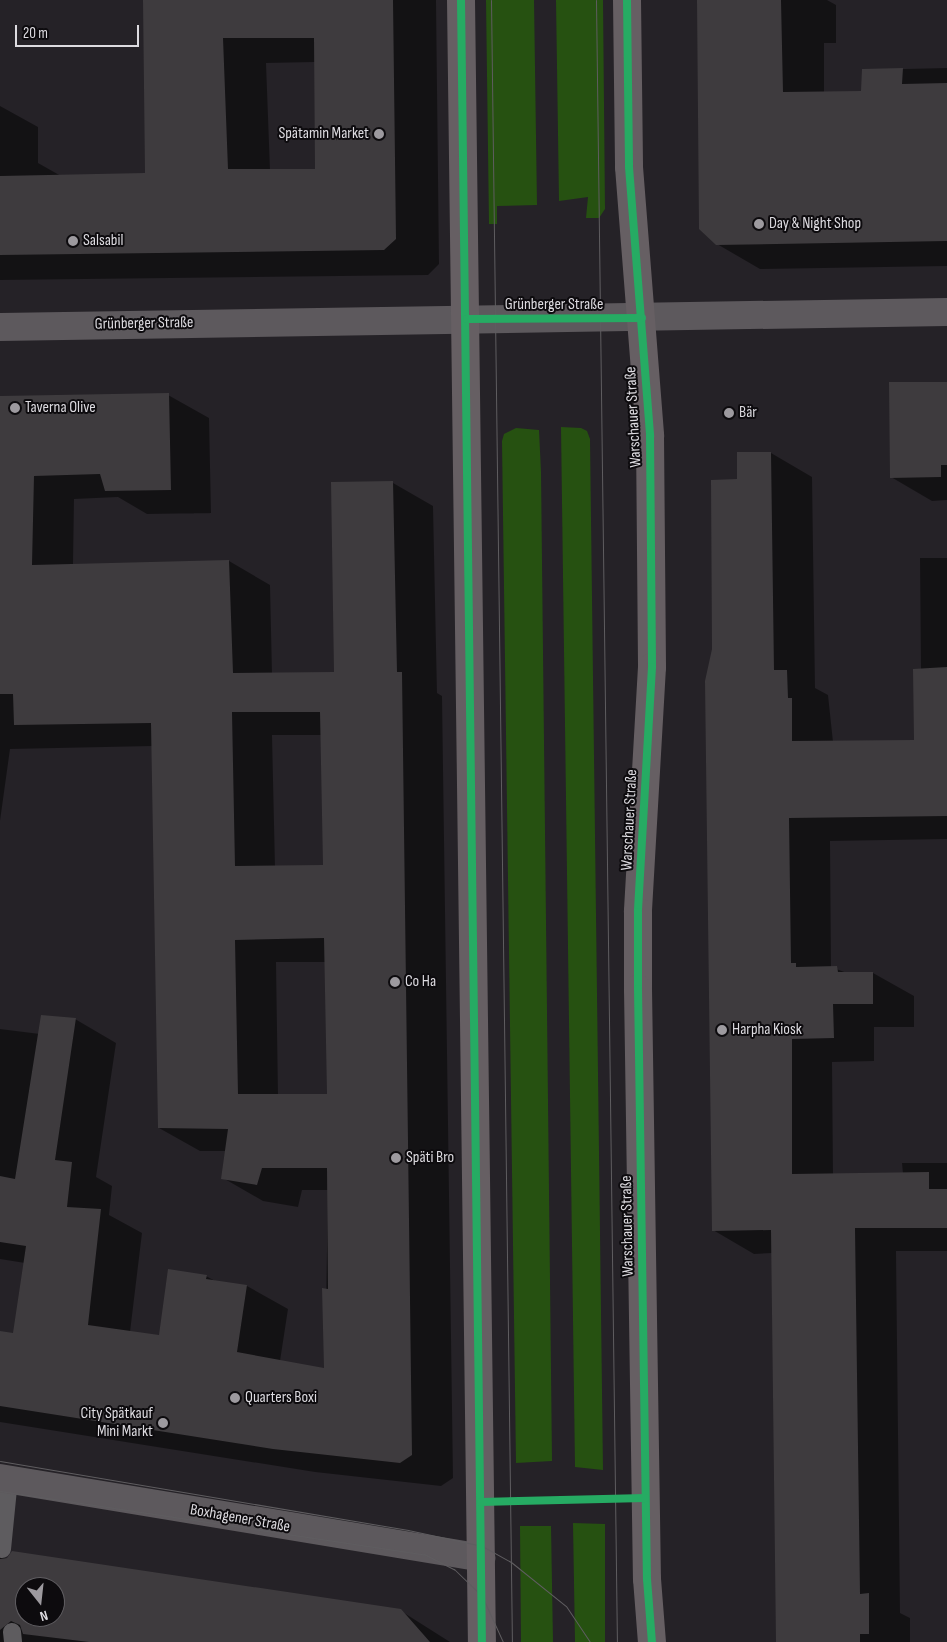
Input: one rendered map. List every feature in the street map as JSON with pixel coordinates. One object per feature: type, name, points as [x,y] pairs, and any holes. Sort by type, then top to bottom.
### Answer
[{"type":"main road","points":[[461,0],[467,319],[482,1642]]},
{"type":"main road","name":"Warschauer Straße","points":[[627,0],[629,167],[650,409],[652,667],[638,912],[638,989],[646,1570],[652,1642]]},
{"type":"street","name":"Grünberger Straße","points":[[0,327],[947,312]]},
{"type":"street","name":"Boxhagener Straße","points":[[5,1479],[481,1558]]},
{"type":"lane","points":[[2,1549],[5,1479]]},
{"type":"green space","points":[[486,0],[534,0],[537,205],[497,206],[497,224],[489,224]]},
{"type":"green space","points":[[556,0],[603,0],[605,209],[599,218],[586,218],[588,197],[559,201]]},
{"type":"green space","points":[[561,427],[581,428],[587,431],[590,439],[603,1470],[575,1467]]},
{"type":"green space","points":[[516,428],[539,430],[541,472],[552,1461],[516,1463],[502,441],[504,434]]},
{"type":"green space","points":[[573,1523],[605,1524],[605,1642],[575,1642]]},
{"type":"green space","points":[[520,1526],[551,1526],[553,1642],[521,1642]]},
{"type":"building","points":[[143,0],[393,0],[396,239],[384,250],[0,255],[0,176],[145,173]],"holes":[[[223,38],[314,38],[315,169],[228,169]]]},
{"type":"building","points":[[697,0],[781,0],[783,92],[861,91],[862,69],[903,68],[902,84],[947,83],[947,241],[716,245],[699,229]]},
{"type":"building","points":[[889,382],[947,382],[947,465],[941,465],[941,477],[890,478]]},
{"type":"building","points":[[169,393],[171,490],[105,491],[100,474],[34,476],[32,565],[229,560],[233,673],[334,672],[331,482],[393,481],[397,672],[402,672],[412,1455],[400,1463],[273,1449],[0,1406],[0,1331],[13,1333],[26,1246],[0,1242],[0,1176],[15,1179],[41,1015],[76,1018],[55,1160],[72,1162],[67,1207],[101,1209],[88,1325],[159,1335],[168,1269],[207,1275],[206,1279],[247,1285],[237,1352],[324,1368],[322,1288],[328,1289],[327,1168],[262,1168],[257,1185],[221,1179],[228,1129],[158,1128],[151,723],[14,725],[13,694],[0,694],[0,396]],"holes":[[[232,712],[320,712],[323,865],[235,866]],[[324,938],[327,1094],[238,1094],[235,940]]]},
{"type":"building","points":[[737,452],[771,452],[774,670],[787,670],[788,698],[792,698],[792,741],[914,740],[913,669],[947,667],[947,816],[789,818],[791,963],[796,963],[796,967],[837,966],[838,972],[873,972],[873,1004],[833,1004],[834,1038],[792,1039],[792,1174],[929,1172],[929,1189],[947,1189],[947,1228],[855,1228],[860,1594],[869,1593],[869,1634],[860,1634],[860,1642],[776,1642],[771,1230],[712,1231],[705,681],[712,649],[711,480],[737,479]]},
{"type":"building","points":[[12,1551],[401,1609],[430,1642],[89,1642],[23,1634],[21,1627],[65,1627],[65,1577],[15,1577],[15,1623],[11,1621],[0,1630],[0,1559],[7,1558]]},
{"type":"tram line","points":[[491,0],[512,1642]]},
{"type":"tram line","points":[[596,0],[617,1642]]},
{"type":"tram line","points":[[0,1461],[408,1530],[482,1546],[511,1562],[566,1606],[590,1642]]},
{"type":"tram line","points":[[0,1491],[424,1554],[454,1569],[482,1596],[503,1642]]},
{"type":"cycle path","points":[[461,0],[482,1642]]},
{"type":"cycle path","points":[[627,0],[629,167],[650,436],[652,667],[638,912],[638,989],[647,1579],[652,1642]]},
{"type":"cycle path","points":[[467,319],[642,318]]},
{"type":"cycle path","points":[[481,1502],[645,1498]]},
{"type":"place","name":"Spätamin Market","points":[[379,134]]},
{"type":"place","name":"Day & Night Shop","points":[[759,224]]},
{"type":"place","name":"Salsabil","points":[[73,241]]},
{"type":"place","name":"Taverna Olive","points":[[15,408]]},
{"type":"place","name":"Bär","points":[[729,413]]},
{"type":"place","name":"Co Ha","points":[[395,982]]},
{"type":"place","name":"Harpha Kiosk","points":[[722,1030]]},
{"type":"place","name":"Späti Bro","points":[[396,1158]]},
{"type":"place","name":"Quarters Boxi","points":[[235,1398]]},
{"type":"place","name":"City Spätkauf Mini Markt","points":[[163,1423]]}]
